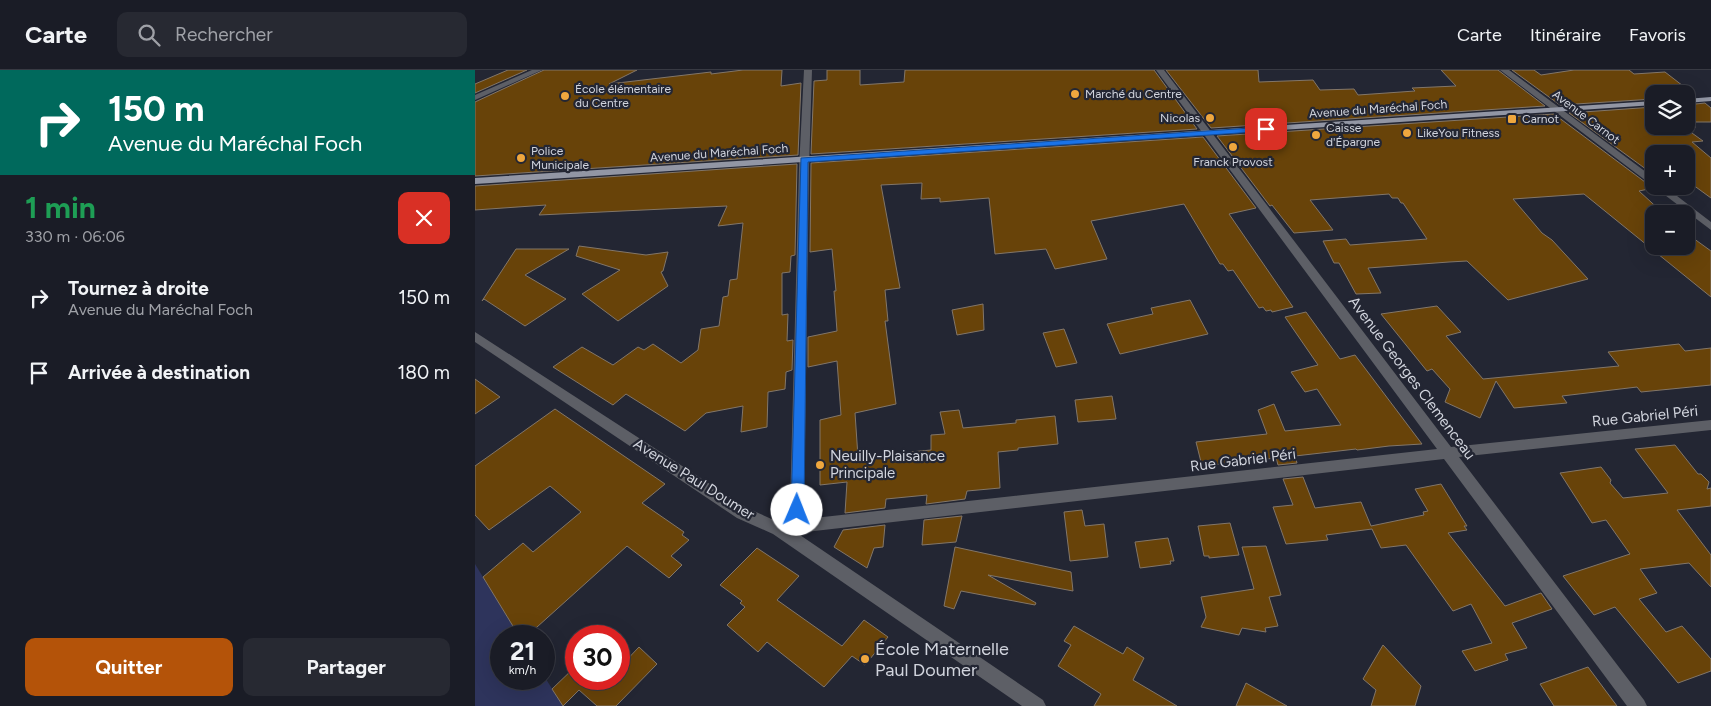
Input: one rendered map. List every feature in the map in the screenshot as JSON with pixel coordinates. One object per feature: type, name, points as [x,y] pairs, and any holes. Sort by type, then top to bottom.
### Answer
[{"type":"main road","points":[[1695,100],[1711,99]]},
{"type":"main road","name":"Avenue du Maréchal Foch","points":[[475,181],[1645,104]]},
{"type":"street","points":[[475,98],[538,70]]},
{"type":"street","points":[[778,530],[797,510],[804,160],[808,70]]},
{"type":"street","name":"Avenue Georges Clemenceau","points":[[1160,70],[1637,706]]},
{"type":"street","name":"Avenue Carnot","points":[[1504,70],[1645,176]]},
{"type":"street","points":[[1670,195],[1711,226]]},
{"type":"street","name":"Avenue Paul Doumer","points":[[475,336],[742,513],[778,530],[1037,706]]},
{"type":"street","name":"Rue Gabriel Péri","points":[[778,530],[1447,453],[1711,425]]},
{"type":"shaded area","points":[[475,564],[512,625],[490,625],[490,690],[553,690],[563,706],[475,706]]},
{"type":"building","points":[[508,70],[527,70],[475,93],[475,84]]},
{"type":"building","points":[[544,70],[637,70],[609,84],[711,72],[711,74],[743,70],[782,70],[781,86],[801,83],[798,155],[475,176],[475,102]]},
{"type":"building","points":[[827,70],[860,70],[860,85],[904,82],[905,70],[1154,70],[1197,129],[811,154],[814,81],[827,80]]},
{"type":"building","points":[[1166,70],[1258,70],[1259,82],[1313,80],[1320,90],[1354,89],[1358,95],[1415,91],[1412,88],[1456,86],[1441,70],[1498,70],[1545,106],[1211,128]]},
{"type":"building","points":[[1512,70],[1534,70],[1541,75],[1574,70],[1629,70],[1634,74],[1665,72],[1682,85],[1645,85],[1645,100],[1560,105]]},
{"type":"building","points":[[1705,103],[1711,108],[1711,122],[1695,122],[1695,104]]},
{"type":"building","points":[[1645,108],[1645,135],[1695,135],[1703,141],[1692,142],[1711,158],[1711,198],[1695,186],[1695,145],[1645,145],[1645,168],[1569,113]]},
{"type":"building","points":[[1554,114],[1645,182],[1645,190],[1639,191],[1654,205],[1645,205],[1645,243],[1584,194],[1513,199],[1542,233],[1552,240],[1588,279],[1508,300],[1467,261],[1449,262],[1368,268],[1381,293],[1356,294],[1339,263],[1334,263],[1323,241],[1346,239],[1350,245],[1427,239],[1403,203],[1398,198],[1392,198],[1389,194],[1310,200],[1333,230],[1294,233],[1272,205],[1270,206],[1217,136]]},
{"type":"building","points":[[1203,137],[1256,208],[1229,214],[1293,307],[1272,312],[1271,310],[1266,311],[1263,307],[1259,308],[1233,270],[1228,271],[1223,264],[1220,264],[1184,204],[1091,221],[1107,259],[1055,269],[1046,249],[995,254],[989,198],[940,202],[940,198],[921,199],[922,183],[881,185],[900,288],[885,290],[888,321],[885,321],[896,404],[855,413],[858,457],[931,450],[931,435],[945,434],[940,412],[959,410],[963,428],[1016,423],[1016,420],[1055,416],[1058,444],[998,452],[1000,488],[967,491],[965,499],[926,504],[927,495],[886,499],[885,508],[845,513],[847,482],[820,485],[820,420],[841,415],[837,361],[808,367],[808,337],[837,331],[832,249],[810,252],[811,163]]},
{"type":"building","points":[[797,164],[795,255],[791,256],[790,272],[782,273],[782,315],[788,314],[787,341],[793,340],[792,370],[786,372],[785,389],[768,392],[767,427],[741,432],[743,406],[706,413],[685,431],[626,394],[613,405],[553,367],[582,347],[613,365],[638,347],[644,350],[653,344],[681,363],[698,350],[701,329],[719,326],[723,297],[728,296],[730,280],[737,279],[743,223],[718,226],[727,206],[539,215],[546,205],[475,210],[475,186]]},
{"type":"building","points":[[1695,239],[1711,251],[1711,297],[1659,255],[1695,255]]},
{"type":"building","points":[[579,246],[646,255],[668,252],[663,271],[661,272],[668,286],[618,321],[582,294],[620,270],[576,256]]},
{"type":"building","points":[[516,249],[569,249],[525,275],[566,299],[525,326],[484,299],[482,301]]},
{"type":"building","points":[[1190,300],[1208,334],[1120,354],[1107,324],[1153,314],[1151,308]]},
{"type":"building","points":[[983,304],[984,330],[957,335],[952,310]]},
{"type":"building","points":[[1437,306],[1461,332],[1446,336],[1483,379],[1619,366],[1608,352],[1679,344],[1685,351],[1711,348],[1711,385],[1641,392],[1637,387],[1562,396],[1567,403],[1514,408],[1496,381],[1480,418],[1445,402],[1450,389],[1432,369],[1427,371],[1381,314]]},
{"type":"building","points":[[1306,312],[1340,359],[1355,355],[1422,444],[1295,456],[1297,463],[1278,465],[1276,458],[1202,466],[1196,442],[1267,434],[1258,410],[1274,404],[1285,431],[1341,425],[1317,389],[1305,392],[1291,372],[1318,365],[1285,317]]},
{"type":"building","points":[[1064,329],[1077,363],[1056,367],[1043,333]]},
{"type":"building","points":[[475,379],[500,397],[475,414]]},
{"type":"building","points":[[1112,396],[1116,419],[1078,422],[1075,400]]},
{"type":"building","points":[[555,409],[665,484],[642,503],[684,532],[682,535],[689,540],[671,556],[682,565],[669,578],[627,546],[539,625],[512,625],[483,577],[523,543],[533,552],[581,512],[550,486],[489,530],[475,515],[475,466]]},
{"type":"building","points":[[1675,445],[1698,474],[1701,474],[1709,482],[1707,489],[1711,488],[1711,506],[1677,510],[1711,555],[1711,587],[1689,563],[1640,569],[1657,593],[1639,599],[1666,632],[1682,626],[1711,659],[1711,671],[1678,683],[1615,607],[1594,615],[1563,576],[1630,554],[1606,520],[1592,523],[1560,473],[1601,467],[1611,480],[1610,483],[1623,498],[1668,493],[1635,449]]},
{"type":"building","points":[[1303,477],[1315,508],[1361,502],[1371,526],[1424,515],[1423,512],[1428,511],[1415,489],[1441,484],[1467,526],[1464,526],[1467,530],[1448,533],[1505,606],[1541,593],[1552,609],[1512,623],[1527,648],[1505,654],[1508,660],[1475,671],[1462,651],[1492,643],[1471,604],[1453,611],[1406,545],[1381,548],[1372,529],[1326,535],[1328,540],[1286,544],[1273,507],[1293,505],[1283,479]]},
{"type":"building","points":[[1082,510],[1085,526],[1104,524],[1108,557],[1070,561],[1064,512]]},
{"type":"building","points":[[962,516],[956,542],[922,545],[924,520]]},
{"type":"building","points":[[1230,523],[1239,555],[1209,558],[1209,556],[1204,556],[1198,526]]},
{"type":"building","points":[[885,525],[883,547],[874,548],[867,568],[834,547],[843,530]]},
{"type":"building","points":[[1168,538],[1174,561],[1170,561],[1171,564],[1140,568],[1135,542]]},
{"type":"building","points":[[1266,546],[1281,595],[1269,597],[1278,626],[1265,628],[1266,632],[1242,628],[1239,635],[1201,627],[1206,617],[1201,597],[1254,589],[1242,547]]},
{"type":"building","points":[[955,547],[1071,572],[1073,591],[988,575],[1036,603],[1035,605],[961,591],[954,609],[944,606]]},
{"type":"building","points":[[757,548],[799,576],[777,600],[842,646],[864,620],[888,637],[865,665],[852,656],[824,687],[767,642],[758,652],[727,625],[745,607],[740,603],[742,601],[720,585]]},
{"type":"building","points":[[1074,626],[1123,654],[1127,647],[1144,658],[1133,680],[1177,706],[1094,706],[1101,694],[1058,666],[1071,645],[1064,641]]},
{"type":"building","points":[[1383,645],[1421,686],[1415,706],[1371,706],[1376,690],[1363,679]]},
{"type":"building","points":[[639,647],[657,664],[616,706],[597,706],[579,690],[630,690],[630,656]]},
{"type":"building","points":[[1588,667],[1617,706],[1554,706],[1540,684]]},
{"type":"building","points":[[565,677],[565,690],[579,690],[563,706],[553,690],[555,690],[555,686]]},
{"type":"building","points":[[1246,683],[1287,706],[1236,706]]},
{"type":"place","name":"Marché du Centre","points":[[1075,94]]},
{"type":"place","name":"École élémentaire du Centre","points":[[565,96]]},
{"type":"place","name":"Nicolas","points":[[1210,118]]},
{"type":"place","name":"Carnot","points":[[1512,119]]},
{"type":"place","name":"LikeYou Fitness","points":[[1407,133]]},
{"type":"place","name":"Caisse d'Épargne","points":[[1316,135]]},
{"type":"place","name":"Franck Provost","points":[[1233,147]]},
{"type":"place","name":"Police Municipale","points":[[521,158]]},
{"type":"place","name":"Neuilly-Plaisance Principale","points":[[820,465]]},
{"type":"place","name":"École Maternelle Paul Doumer","points":[[865,659]]},
{"type":"route","points":[[797,510],[804,160],[1266,129]]}]
